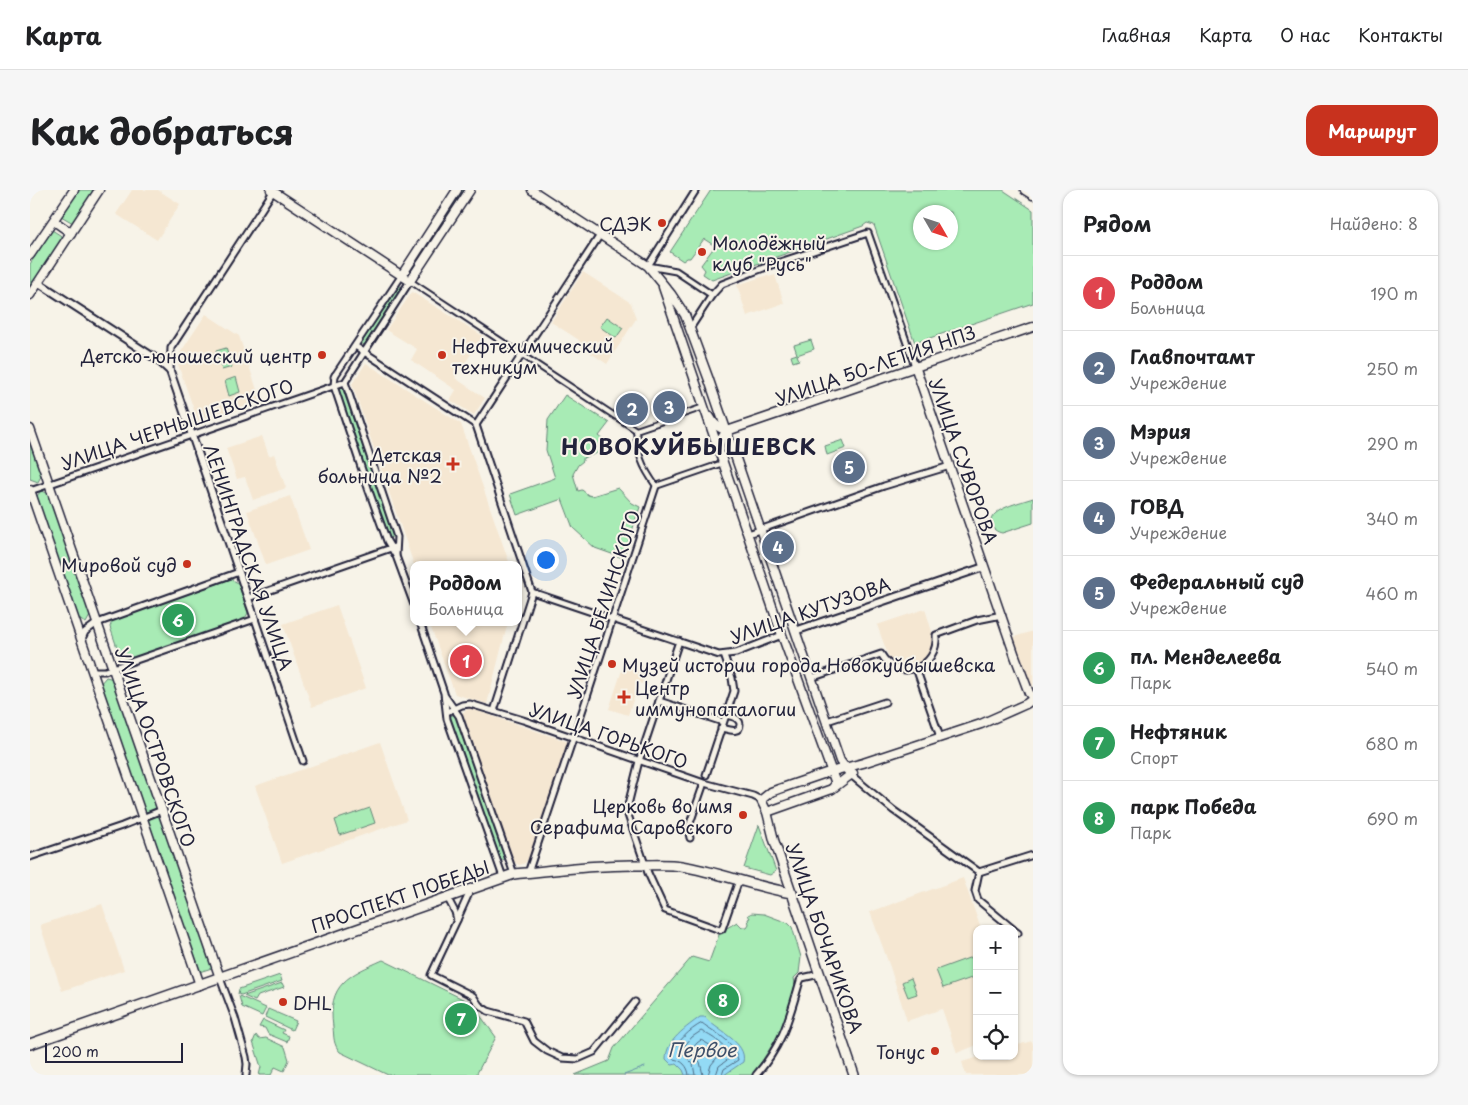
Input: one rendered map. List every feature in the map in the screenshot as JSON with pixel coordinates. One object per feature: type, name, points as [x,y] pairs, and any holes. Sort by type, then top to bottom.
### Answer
[{"type":"main road","points":[[30,255],[74,190]]},
{"type":"main road","points":[[30,295],[99,190]]},
{"type":"main road","points":[[273,190],[410,281],[470,190]]},
{"type":"main road","points":[[402,275],[457,190]]},
{"type":"main road","points":[[532,190],[648,266],[678,303],[690,327],[840,761],[848,777]]},
{"type":"main road","points":[[54,221],[71,233]]},
{"type":"main road","points":[[662,283],[782,635],[836,783],[832,789]]},
{"type":"main road","name":"УЛИЦА 50-ЛЕТИЯ НПЗ","points":[[727,431],[1033,326]]},
{"type":"main road","points":[[679,332],[690,327]]},
{"type":"main road","name":"УЛИЦА СУВОРОВА","points":[[915,366],[1027,688],[1033,699]]},
{"type":"main road","points":[[704,407],[713,422],[719,428],[727,431]]},
{"type":"main road","name":"УЛИЦА ОСТРОВСКОГО","points":[[30,429],[220,978]]},
{"type":"main road","points":[[723,463],[720,444],[721,438],[727,431]]},
{"type":"main road","name":"УЛИЦА ОСТРОВСКОГО","points":[[30,491],[200,984]]},
{"type":"main road","name":"УЛИЦА КУТУЗОВА","points":[[782,635],[795,631]]},
{"type":"main road","points":[[761,800],[771,792],[779,789],[981,724],[1033,699]]},
{"type":"main road","points":[[767,812],[832,789],[863,763]]},
{"type":"main road","points":[[832,772],[848,777]]},
{"type":"main road","name":"УЛИЦА БОЧАРИКОВА","points":[[761,800],[767,812],[774,840],[854,1075]]},
{"type":"main road","name":"ПРОСПЕКТ ПОБЕДЫ","points":[[30,1044],[514,874],[592,866],[681,866],[773,890],[792,893]]},
{"type":"street","points":[[170,371],[170,348],[273,190]]},
{"type":"street","points":[[690,327],[712,294],[676,271],[648,266],[696,190]]},
{"type":"street","name":"УЛИЦА СУВОРОВА","points":[[712,294],[722,284],[732,280],[868,232],[915,366]]},
{"type":"street","points":[[476,425],[600,235]]},
{"type":"street","points":[[327,388],[402,275]]},
{"type":"street","points":[[396,556],[397,537],[345,382],[410,281],[636,430],[640,460],[656,486],[723,463]]},
{"type":"street","points":[[39,283],[158,360],[170,371]]},
{"type":"street","points":[[355,346],[476,425],[532,592],[522,623]]},
{"type":"street","name":"ЛЕНИНГРАДСКАЯ УЛИЦА","points":[[170,371],[303,761]]},
{"type":"street","points":[[335,376],[334,386],[368,491],[410,594]]},
{"type":"street","name":"УЛИЦА ЧЕРНЫШЕВСКОГО","points":[[30,491],[345,382]]},
{"type":"street","points":[[636,430],[704,407]]},
{"type":"street","points":[[748,534],[884,486],[950,466]]},
{"type":"street","name":"УЛИЦА БЕЛИНСКОГО","points":[[528,873],[656,486]]},
{"type":"street","points":[[248,598],[397,546]]},
{"type":"street","name":"УЛИЦА КУТУЗОВА","points":[[795,631],[984,566]]},
{"type":"street","points":[[82,639],[85,632],[97,623],[239,572]]},
{"type":"street","name":"УЛИЦА КУТУЗОВА","points":[[532,592],[719,655],[736,653],[782,635]]},
{"type":"street","points":[[811,678],[881,654],[890,665],[900,670],[916,668],[928,660],[934,652],[936,635],[977,620],[1002,615]]},
{"type":"street","points":[[93,671],[105,671],[255,619]]},
{"type":"street","points":[[421,626],[444,693],[447,719],[503,877]]},
{"type":"street","points":[[494,711],[521,626]]},
{"type":"street","points":[[678,641],[639,761],[627,809],[628,816],[645,865],[665,910],[720,930],[722,929],[738,880]]},
{"type":"street","points":[[706,775],[734,691],[732,678],[724,655]]},
{"type":"street","points":[[916,668],[940,737]]},
{"type":"street","points":[[444,693],[459,716],[514,874]]},
{"type":"street","points":[[659,701],[734,731],[739,727],[738,720],[726,715]]},
{"type":"street","points":[[827,721],[885,702]]},
{"type":"street","name":"УЛИЦА ГОРЬКОГО","points":[[447,712],[462,705],[470,704],[704,784],[753,796],[761,800]]},
{"type":"street","points":[[848,777],[858,782],[893,810],[979,872]]},
{"type":"street","points":[[690,838],[688,830],[704,784]]},
{"type":"street","points":[[30,857],[162,810]]},
{"type":"street","points":[[979,872],[1033,855]]},
{"type":"street","points":[[979,872],[975,891],[978,900],[1009,925]]},
{"type":"street","points":[[471,889],[431,975],[473,996],[478,1006],[488,1011],[524,1021],[534,1041],[547,1051],[562,1058],[578,1059],[594,1052],[635,1002]]},
{"type":"street","points":[[447,897],[457,920]]},
{"type":"street","points":[[756,1075],[764,1066],[783,1035],[800,981],[802,978],[820,974]]},
{"type":"street","name":"УЛИЦА ОСТРОВСКОГО","points":[[220,978],[235,1018],[246,1057],[246,1075]]},
{"type":"shaded area","points":[[132,190],[158,190],[180,204],[157,240],[116,214]]},
{"type":"shaded area","points":[[583,272],[631,303],[636,319],[607,364],[577,344],[579,340],[551,322]]},
{"type":"shaded area","points":[[768,275],[769,277],[775,275],[784,303],[747,316],[737,285]]},
{"type":"shaded area","name":"Нефтехимический техникум","points":[[412,292],[483,336],[455,378],[485,398],[474,415],[450,400],[456,390],[411,360],[417,349],[386,330]]},
{"type":"shaded area","points":[[206,314],[239,336],[261,402],[199,424],[176,359]]},
{"type":"shaded area","points":[[366,363],[461,424],[509,561],[413,561],[352,384]]},
{"type":"shaded area","points":[[262,436],[269,456],[274,454],[286,488],[253,500],[245,477],[237,479],[226,448]]},
{"type":"shaded area","points":[[290,496],[309,550],[266,565],[247,511]]},
{"type":"shaded area","points":[[337,605],[366,688],[312,707],[283,624]]},
{"type":"shaded area","points":[[925,609],[934,638],[933,647],[928,657],[920,664],[910,667],[895,664],[888,655],[877,625]]},
{"type":"shaded area","points":[[430,626],[507,626],[487,704],[455,694]]},
{"type":"shaded area","points":[[1033,631],[1033,692],[1014,637]]},
{"type":"shaded area","name":"Центр иммунопаталогии","points":[[625,661],[648,668],[642,684],[639,683],[628,715],[609,709]]},
{"type":"shaded area","points":[[469,708],[568,742],[530,856],[525,863],[519,865],[514,862],[462,713]]},
{"type":"shaded area","points":[[380,742],[407,820],[282,863],[255,786]]},
{"type":"shaded area","points":[[963,878],[980,925],[973,925],[973,1047],[957,1053],[942,1009],[907,1021],[870,912]]},
{"type":"shaded area","points":[[102,904],[124,970],[62,991],[40,925]]},
{"type":"shaded area","points":[[1032,1041],[1033,1075],[966,1075],[962,1062],[973,1059],[1018,1060],[1018,1045]]},
{"type":"green space","points":[[78,190],[95,190],[73,223],[61,216]]},
{"type":"green space","points":[[461,190],[468,190],[415,270],[411,267]]},
{"type":"green space","points":[[711,190],[1003,190],[1033,210],[1033,303],[915,343],[874,225],[867,223],[712,280],[703,274],[705,270],[701,265],[715,246],[704,239],[690,258],[683,261],[670,252]]},
{"type":"green space","points":[[52,230],[63,237],[30,288],[30,264]]},
{"type":"green space","points":[[399,285],[404,289],[366,346],[361,343]]},
{"type":"green space","points":[[607,317],[623,328],[616,338],[600,327]]},
{"type":"green space","points":[[811,340],[814,349],[797,355],[799,360],[793,362],[791,356],[797,354],[794,345]]},
{"type":"green space","points":[[226,348],[232,367],[222,370],[216,351]]},
{"type":"green space","points":[[236,377],[240,392],[229,396],[225,381]]},
{"type":"green space","points":[[342,387],[394,536],[389,538],[337,389]]},
{"type":"green space","points":[[565,395],[609,423],[599,436],[604,440],[600,451],[583,458],[583,461],[578,465],[573,474],[578,491],[582,490],[592,496],[618,488],[632,503],[640,507],[623,558],[595,548],[573,528],[562,499],[517,515],[510,494],[555,478],[546,450],[548,420]]},
{"type":"green space","points":[[30,438],[42,474],[38,482],[30,479]]},
{"type":"green space","points":[[843,440],[846,448],[827,455],[825,446]]},
{"type":"green space","points":[[41,491],[48,493],[91,614],[86,623],[78,619],[36,497]]},
{"type":"green space","points":[[1033,498],[1033,523],[1002,533],[994,529],[991,523],[995,514],[1007,507]]},
{"type":"green space","points":[[231,579],[238,583],[248,613],[244,620],[126,661],[121,659],[110,627],[112,621]]},
{"type":"green space","points":[[106,677],[114,679],[159,811],[146,816],[100,684]]},
{"type":"green space","points":[[455,714],[506,859],[499,861],[448,717]]},
{"type":"green space","points":[[370,808],[375,823],[340,835],[335,820]]},
{"type":"green space","points":[[159,813],[212,968],[199,972],[146,818]]},
{"type":"green space","points":[[759,825],[776,871],[770,875],[744,868]]},
{"type":"green space","points":[[752,913],[764,914],[788,923],[792,927],[801,957],[799,973],[794,978],[795,984],[787,1017],[781,1031],[755,1072],[751,1075],[575,1075],[609,1061],[614,1048],[692,957],[709,962],[720,932],[737,922],[742,927],[747,927],[749,924],[748,919],[750,918],[748,915]]},
{"type":"green space","points":[[973,956],[973,977],[943,988],[936,970]]},
{"type":"green space","points":[[383,960],[471,1003],[496,1037],[476,1075],[388,1075],[340,1052],[334,1040],[332,1012],[337,991],[351,976]]},
{"type":"green space","points":[[280,975],[282,981],[241,995],[238,994],[239,989]]},
{"type":"green space","points":[[911,978],[917,994],[908,997],[902,982]]},
{"type":"green space","points":[[282,983],[284,987],[258,996],[255,1001],[244,996]]},
{"type":"green space","points":[[239,996],[266,1008],[262,1016],[242,1007]]},
{"type":"green space","points":[[268,1009],[296,1021],[292,1030],[265,1017]]},
{"type":"green space","points":[[263,1020],[284,1030],[282,1033],[289,1036],[287,1042],[268,1034],[265,1028],[259,1027]]},
{"type":"green space","points":[[256,1035],[259,1039],[266,1038],[285,1047],[289,1060],[284,1071],[275,1067],[271,1075],[259,1075],[261,1067],[253,1042]]},
{"type":"water","name":"Первое","points":[[700,1017],[705,1017],[741,1048],[743,1062],[724,1075],[685,1075],[677,1064],[672,1065],[666,1059],[669,1046],[673,1040]]},
{"type":"waterway","points":[[624,1075],[645,1067]]},
{"type":"place","name":"СДЭК","points":[[662,223]]},
{"type":"place","name":"Молодёжный клуб \"Русь\"","points":[[702,252]]},
{"type":"place","name":"Детско-юношеский центр","points":[[322,355]]},
{"type":"place","name":"Нефтехимический техникум","points":[[442,355]]},
{"type":"place","name":"Мэрия","points":[[669,407]]},
{"type":"place","name":"Главпочтамт","points":[[632,409]]},
{"type":"place","name":"Детская больница №2","points":[[453,464]]},
{"type":"place","name":"Федеральный суд","points":[[849,467]]},
{"type":"place","name":"ГОВД","points":[[778,547]]},
{"type":"place","name":"Мировой суд","points":[[187,564]]},
{"type":"place","name":"пл. Менделеева","points":[[178,620]]},
{"type":"place","name":"Роддом","points":[[466,661]]},
{"type":"place","name":"Музей истории города Новокуйбышевска","points":[[612,664]]},
{"type":"place","name":"Центр иммунопаталогии","points":[[624,697]]},
{"type":"place","name":"Церковь во имя Серафима Саровского","points":[[743,815]]},
{"type":"place","name":"парк Победa","points":[[723,1000]]},
{"type":"place","name":"DHL","points":[[283,1002]]},
{"type":"place","name":"Нефтяник","points":[[461,1019]]},
{"type":"place","name":"Тонус","points":[[935,1051]]},
{"type":"district","name":"НОВОКУЙБЫШЕВСК","points":[[689,445]]}]
